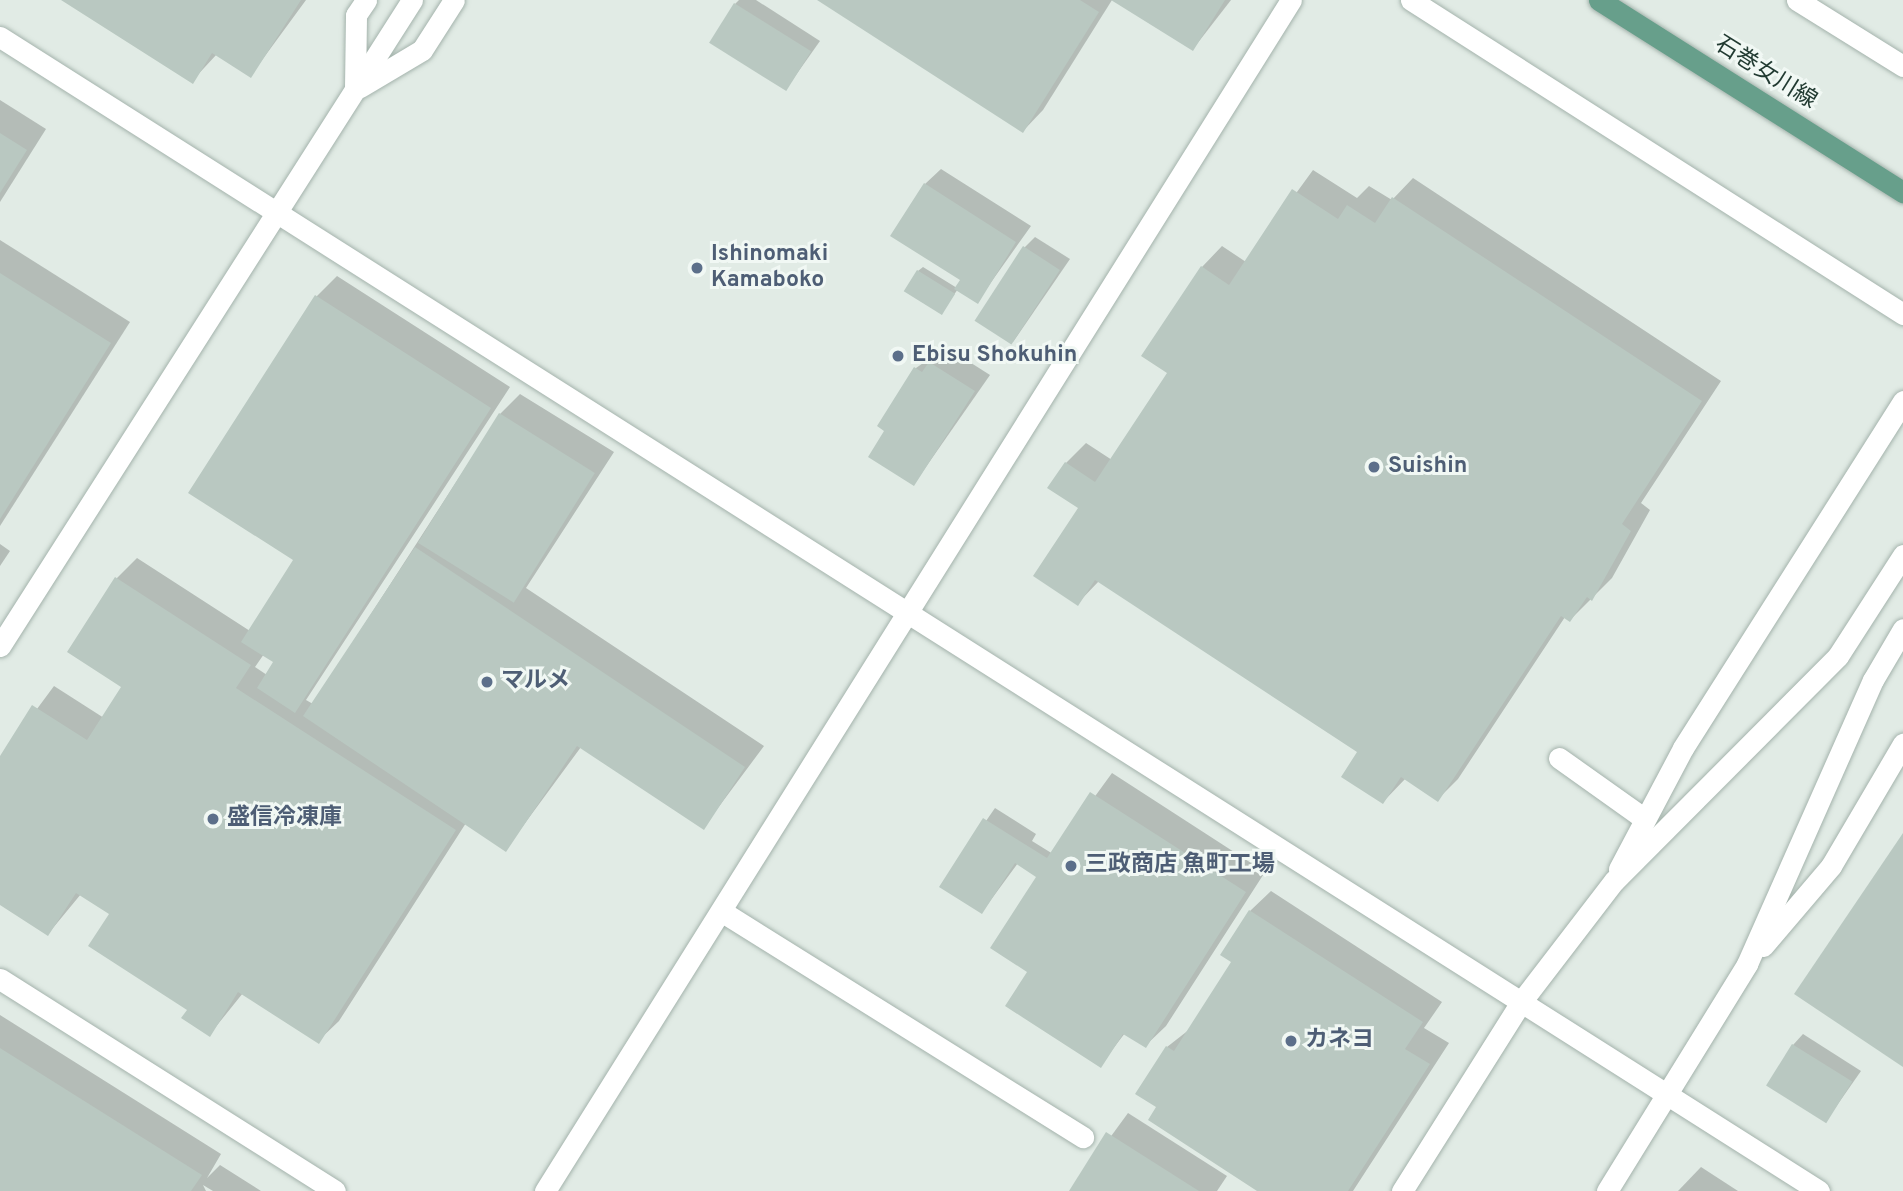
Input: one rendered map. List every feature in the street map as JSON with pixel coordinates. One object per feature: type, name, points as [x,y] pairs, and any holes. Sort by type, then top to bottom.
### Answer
[{"type":"main road","name":"石巻女川線","points":[[1599,0],[1903,191]]},
{"type":"street","points":[[355,90],[356,15],[366,0]]},
{"type":"street","points":[[0,646],[412,0]]},
{"type":"street","points":[[355,90],[422,50],[454,0]]},
{"type":"street","points":[[545,1191],[1291,0]]},
{"type":"street","points":[[1412,0],[1903,314]]},
{"type":"street","points":[[1797,0],[1903,65]]},
{"type":"street","points":[[0,37],[1819,1191]]},
{"type":"street","points":[[1614,881],[1642,817],[1903,401]]},
{"type":"street","points":[[1402,1191],[1521,1002],[1614,881],[1838,656],[1903,555]]},
{"type":"street","points":[[1607,1191],[1747,964],[1873,680],[1903,629]]},
{"type":"street","points":[[1747,964],[1831,866],[1903,744]]},
{"type":"street","points":[[1559,758],[1642,817]]},
{"type":"street","points":[[721,911],[1083,1137]]},
{"type":"street","points":[[0,979],[335,1191]]},
{"type":"building","points":[[61,0],[301,0],[251,78],[212,53],[193,84]]},
{"type":"building","points":[[817,0],[1080,0],[1099,12],[1023,133]]},
{"type":"building","points":[[1111,0],[1225,0],[1193,51]]},
{"type":"building","points":[[734,3],[811,51],[786,91],[709,43]]},
{"type":"building","points":[[0,133],[27,150],[0,193]]},
{"type":"building","points":[[924,183],[1016,242],[978,304],[954,289],[960,280],[890,236]]},
{"type":"building","points":[[1292,189],[1338,219],[1347,205],[1375,223],[1392,197],[1702,401],[1622,524],[1631,531],[1592,601],[1587,597],[1570,622],[1561,616],[1438,802],[1401,777],[1383,804],[1341,777],[1357,752],[1095,580],[1078,606],[1033,576],[1078,508],[1047,488],[1065,462],[1095,482],[1167,373],[1141,356],[1201,266],[1229,285]]},
{"type":"building","points":[[1023,246],[1060,270],[1011,345],[975,321]]},
{"type":"building","points":[[917,270],[955,294],[942,315],[904,291]]},
{"type":"building","points":[[0,273],[111,343],[0,519]]},
{"type":"building","points":[[315,295],[491,408],[295,713],[257,688],[273,662],[241,642],[293,560],[188,493]]},
{"type":"building","points":[[929,362],[975,391],[914,486],[868,457],[884,431],[877,426],[914,367],[922,372]]},
{"type":"building","points":[[499,413],[595,473],[514,603],[418,543]]},
{"type":"building","points":[[415,547],[745,767],[704,830],[577,746],[506,852],[303,716]]},
{"type":"building","points":[[115,577],[251,665],[236,688],[456,830],[319,1044],[238,992],[210,1037],[181,1018],[187,1010],[88,946],[109,914],[76,893],[48,936],[0,905],[0,756],[32,705],[87,740],[121,687],[67,652]]},
{"type":"building","points":[[1090,792],[1246,892],[1146,1048],[1123,1034],[1101,1068],[1005,1006],[1027,972],[990,948],[1036,877],[1015,863],[982,914],[939,887],[983,818],[1047,858]]},
{"type":"building","points":[[1903,833],[1903,1067],[1794,994]]},
{"type":"building","points":[[1249,910],[1423,1022],[1405,1049],[1430,1064],[1348,1191],[1257,1191],[1148,1120],[1156,1107],[1135,1094],[1166,1046],[1174,1051],[1231,962],[1220,955]]},
{"type":"building","points":[[1792,1044],[1852,1082],[1826,1123],[1766,1086]]},
{"type":"building","points":[[0,1048],[202,1175],[191,1191],[0,1191]]},
{"type":"building","points":[[1106,1132],[1199,1191],[1069,1191]]},
{"type":"place","name":"Ishinomaki Kamaboko","points":[[697,268]]},
{"type":"place","name":"Ebisu Shokuhin","points":[[898,356]]},
{"type":"place","name":"Suishin","points":[[1374,467]]},
{"type":"place","name":"マルメ","points":[[487,682]]},
{"type":"place","name":"盛信冷凍庫","points":[[213,819]]},
{"type":"place","name":"三政商店 魚町工場","points":[[1071,866]]},
{"type":"place","name":"カネヨ","points":[[1291,1041]]}]
